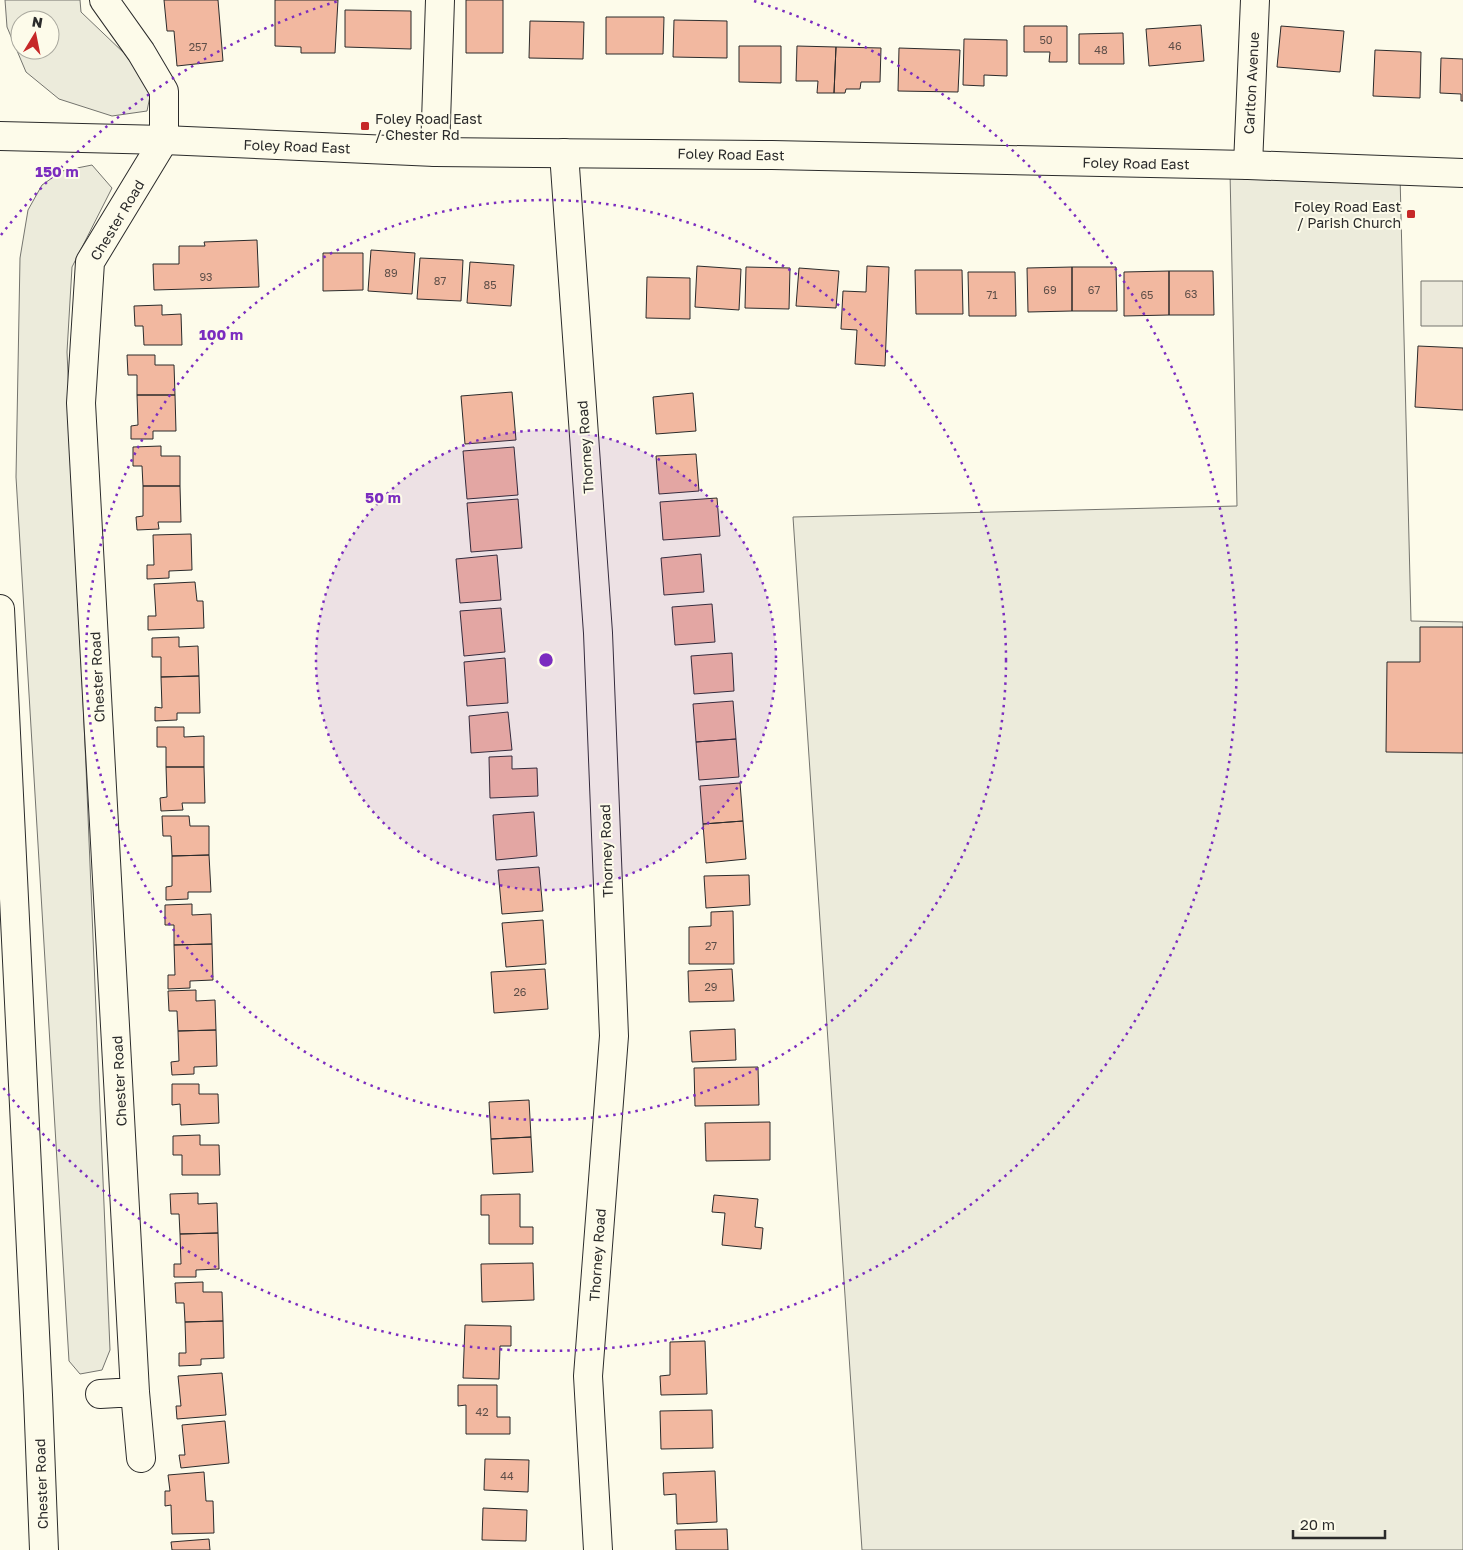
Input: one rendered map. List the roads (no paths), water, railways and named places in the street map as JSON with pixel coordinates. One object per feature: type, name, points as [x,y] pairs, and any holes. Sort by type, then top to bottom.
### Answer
[{"type":"main road","points":[[104,0],[141,52],[164,91],[164,140]]},
{"type":"main road","points":[[435,152],[440,0]]},
{"type":"main road","name":"Carlton Avenue","points":[[1248,165],[1255,0]]},
{"type":"main road","name":"Foley Road East","points":[[0,136],[164,140],[435,152],[772,155],[1248,165],[1463,173]]},
{"type":"main road","name":"Chester Road","points":[[141,1458],[135,1392],[81,402],[90,262],[164,140]]},
{"type":"main road","name":"Thorney Road","points":[[564,152],[598,632],[614,1036],[588,1376],[598,1550]]},
{"type":"main road","name":"Chester Road","points":[[0,609],[44,1550]]},
{"type":"main road","points":[[100,1394],[135,1392]]},
{"type":"place","name":"Foley Road East / Chester Rd","points":[[365,126]]},
{"type":"place","name":"Foley Road East / Parish Church","points":[[1411,214]]}]
